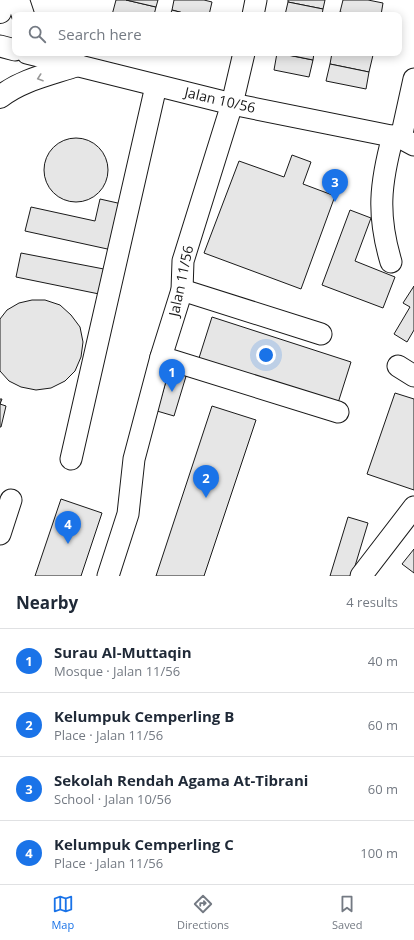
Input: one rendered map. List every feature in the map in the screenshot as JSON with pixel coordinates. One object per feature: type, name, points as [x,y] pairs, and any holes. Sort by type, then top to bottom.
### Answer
[{"type":"main road","points":[[0,12],[3,0]]},
{"type":"main road","points":[[18,0],[22,12]]},
{"type":"main road","points":[[60,56],[76,65]]},
{"type":"main road","points":[[0,97],[6,92],[32,80],[76,65]]},
{"type":"street","points":[[253,12],[256,0]]},
{"type":"street","points":[[0,46],[12,49]]},
{"type":"street","name":"Jalan 10/56","points":[[39,56],[232,104],[403,140]]},
{"type":"street","name":"Jalan 11/56","points":[[108,576],[128,514],[134,459],[161,357],[182,290],[183,261],[232,104],[243,56]]},
{"type":"street","points":[[391,262],[386,246],[381,206],[383,185],[388,154],[403,140],[414,80]]},
{"type":"street","points":[[71,459],[156,86]]},
{"type":"street","points":[[182,290],[322,334]]},
{"type":"street","points":[[161,357],[338,412]]},
{"type":"street","points":[[0,534],[11,500]]},
{"type":"street","points":[[361,576],[414,506]]},
{"type":"building","points":[[116,0],[126,0],[156,7],[155,12],[113,12]]},
{"type":"building","points":[[126,0],[158,0],[156,7]]},
{"type":"building","points":[[174,0],[204,0],[212,2],[210,12],[180,12],[172,10]]},
{"type":"building","points":[[288,0],[325,0],[323,9],[288,2]]},
{"type":"building","points":[[343,0],[368,0],[383,3],[382,12],[340,12]]},
{"type":"building","points":[[288,2],[323,9],[322,12],[286,12]]},
{"type":"building","points":[[276,56],[292,56],[313,60],[309,77],[274,70]]},
{"type":"building","points":[[294,56],[314,56],[313,60]]},
{"type":"building","points":[[331,56],[373,56],[369,72],[330,64]]},
{"type":"building","points":[[330,64],[369,72],[366,89],[326,81]]},
{"type":"building","points":[[70,138],[82,138],[99,147],[106,158],[108,170],[106,182],[99,193],[82,202],[70,202],[58,197],[49,188],[44,176],[44,164],[49,152],[58,143]]},
{"type":"building","points":[[292,155],[311,162],[303,184],[335,196],[301,289],[204,253],[239,161],[284,177]]},
{"type":"building","points":[[100,199],[122,204],[112,250],[25,231],[31,207],[95,221]]},
{"type":"building","points":[[350,210],[371,218],[355,261],[395,277],[383,308],[322,285]]},
{"type":"building","points":[[21,253],[109,270],[104,295],[16,277]]},
{"type":"building","points":[[414,286],[414,330],[407,342],[394,334],[410,307],[403,303]]},
{"type":"building","points":[[32,300],[45,300],[60,305],[71,315],[80,327],[83,342],[81,357],[75,371],[65,381],[51,388],[36,390],[21,387],[9,381],[0,371],[0,319],[7,310],[19,303]]},
{"type":"building","points":[[212,317],[351,362],[338,403],[199,358]]},
{"type":"building","points":[[170,368],[187,373],[174,416],[157,411]]},
{"type":"building","points":[[395,393],[414,399],[414,490],[367,474]]},
{"type":"building","points":[[0,404],[6,406],[1,427],[0,427]]},
{"type":"building","points":[[212,406],[256,420],[204,576],[156,576]]},
{"type":"building","points":[[61,499],[102,513],[81,576],[35,576]]},
{"type":"building","points":[[348,517],[368,523],[352,576],[330,576]]},
{"type":"building","points":[[414,549],[414,573],[402,564]]},
{"type":"place","name":"Sekolah Rendah Agama At-Tibrani","points":[[335,202]]},
{"type":"place","name":"Surau Al-Muttaqin","points":[[172,392]]},
{"type":"place","name":"Kelumpuk Cemperling B","points":[[206,498]]},
{"type":"place","name":"Kelumpuk Cemperling C","points":[[68,544]]}]
